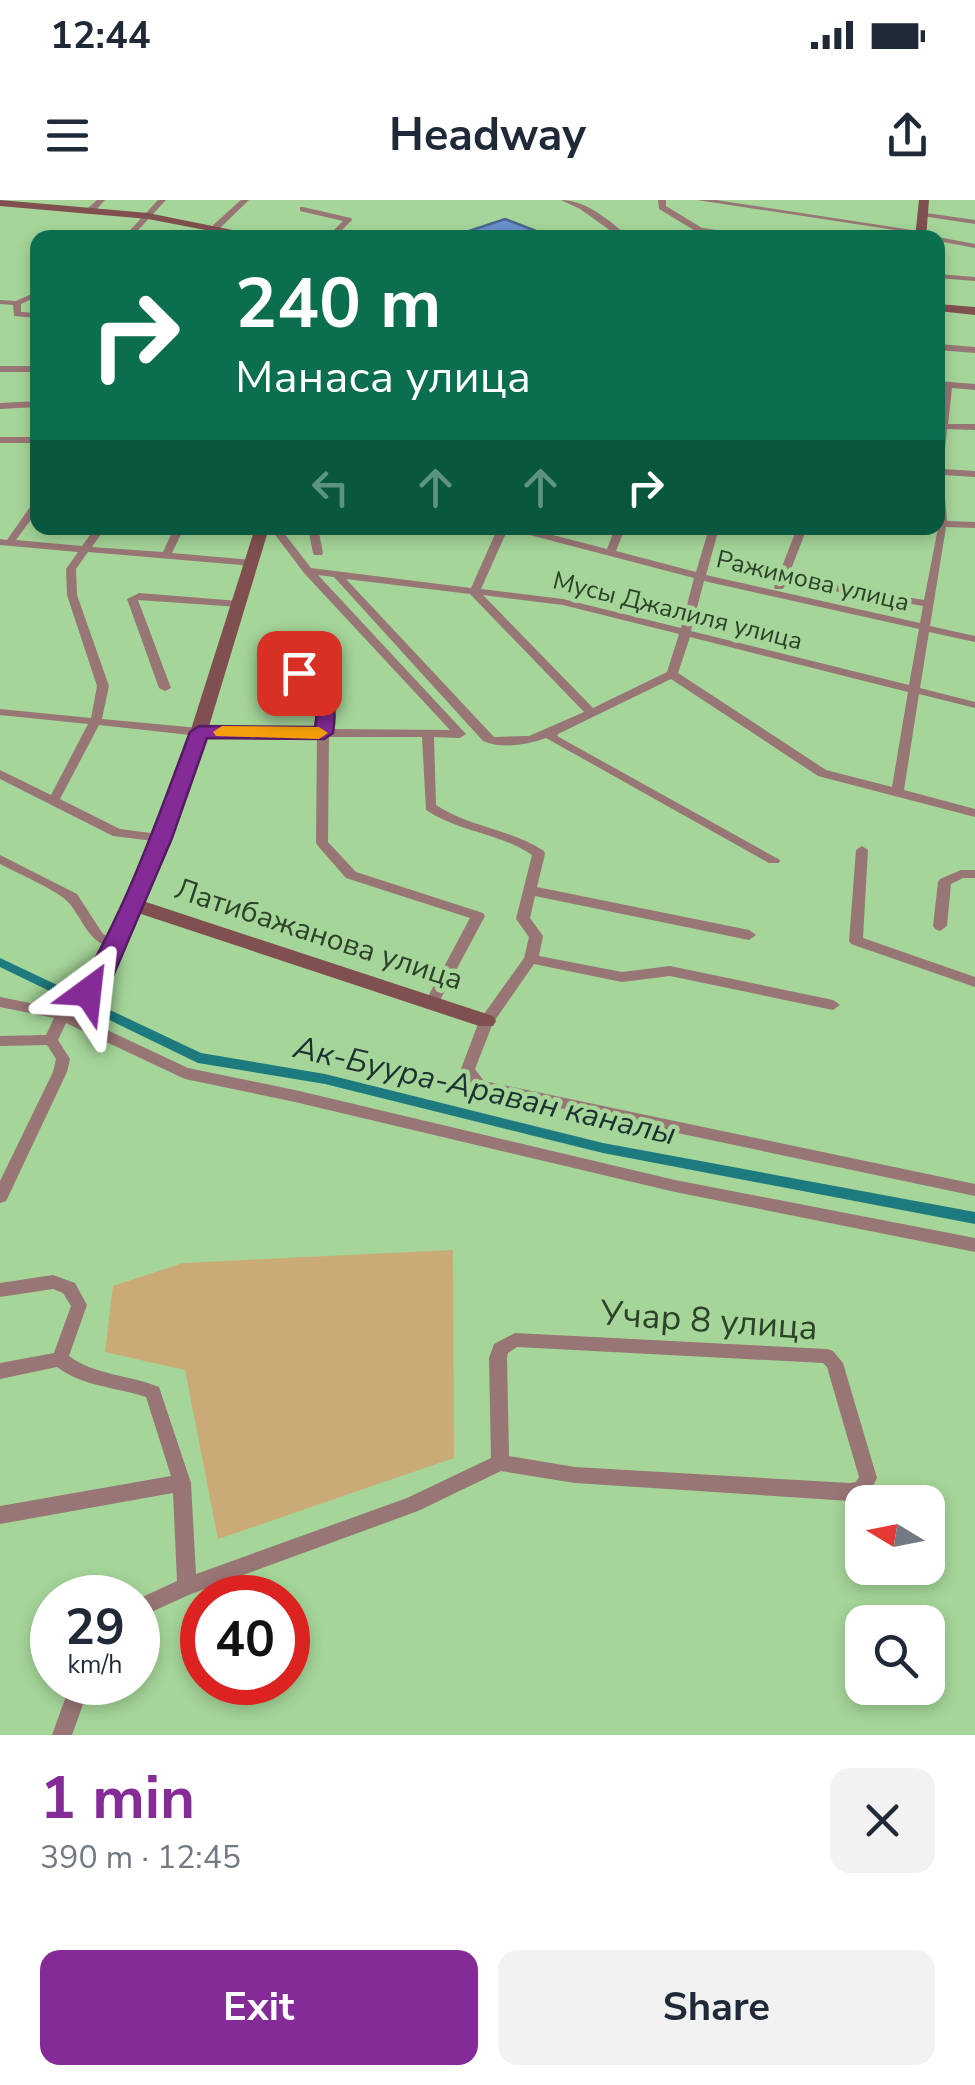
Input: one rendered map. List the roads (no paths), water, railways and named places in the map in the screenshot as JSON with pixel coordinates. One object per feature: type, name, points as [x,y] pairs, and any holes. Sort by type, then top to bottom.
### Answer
[{"type":"street","points":[[91,210],[102,200]]},
{"type":"street","points":[[134,230],[162,200]]},
{"type":"street","points":[[216,228],[244,200]]},
{"type":"street","points":[[565,200],[584,207],[616,230]]},
{"type":"street","points":[[584,207],[593,200]]},
{"type":"street","points":[[701,200],[885,230]]},
{"type":"street","points":[[922,230],[924,200]]},
{"type":"street","points":[[0,203],[40,203],[226,230]]},
{"type":"street","points":[[662,204],[700,230]]},
{"type":"street","points":[[304,208],[348,220],[337,230]]},
{"type":"street","points":[[922,214],[975,222]]},
{"type":"street","points":[[945,240],[975,246]]},
{"type":"street","points":[[945,277],[975,279]]},
{"type":"street","points":[[0,302],[17,303],[30,297]]},
{"type":"street","points":[[17,303],[17,314],[30,315]]},
{"type":"street","points":[[945,309],[975,311]]},
{"type":"street","points":[[945,348],[975,350]]},
{"type":"street","points":[[0,369],[30,368]]},
{"type":"street","points":[[945,385],[975,388]]},
{"type":"street","points":[[0,406],[30,404]]},
{"type":"street","points":[[945,426],[975,427]]},
{"type":"street","points":[[1,441],[30,440]]},
{"type":"street","points":[[945,473],[975,474]]},
{"type":"street","points":[[5,542],[30,512]]},
{"type":"street","points":[[945,524],[975,525]]},
{"type":"street","points":[[54,800],[96,720],[104,686],[72,596],[71,569],[95,535]]},
{"type":"street","points":[[166,556],[176,535]]},
{"type":"street","points":[[52,1040],[66,1012],[102,976],[162,838],[260,535]]},
{"type":"street","points":[[0,712],[199,732],[460,734],[308,571],[280,535]]},
{"type":"street","points":[[314,535],[318,553]]},
{"type":"street","points":[[500,535],[474,592],[592,712]]},
{"type":"street","name":"Ражимова улица","points":[[539,535],[776,595],[975,639]]},
{"type":"street","points":[[611,551],[617,535]]},
{"type":"street","points":[[339,577],[487,738],[530,740],[672,674],[688,632],[698,576],[712,535]]},
{"type":"street","points":[[776,595],[799,535]]},
{"type":"street","points":[[897,793],[917,692],[939,535]]},
{"type":"street","points":[[5,542],[253,563]]},
{"type":"street","name":"Мусы Джалиля улица","points":[[308,571],[563,602],[975,705]]},
{"type":"street","points":[[782,579],[930,604]]},
{"type":"street","points":[[166,688],[132,599],[139,596],[239,604]]},
{"type":"street","points":[[299,673],[324,696],[328,706],[322,842],[351,876],[478,916],[431,1004]]},
{"type":"street","points":[[672,674],[822,773],[975,814]]},
{"type":"street","points":[[553,732],[551,737],[774,860]]},
{"type":"street","points":[[428,734],[430,807],[448,821],[522,840],[539,854],[522,919],[536,936],[531,959],[486,1021],[468,1069],[479,1086],[975,1190]]},
{"type":"street","points":[[0,774],[117,832],[162,838]]},
{"type":"street","points":[[862,850],[856,941],[975,982]]},
{"type":"street","points":[[0,859],[72,898],[98,937],[115,944]]},
{"type":"street","points":[[940,926],[945,882],[961,874],[975,874]]},
{"type":"street","points":[[530,890],[749,935]]},
{"type":"street","name":"Латибажанова улица","points":[[132,904],[486,1021]]},
{"type":"street","points":[[531,959],[622,978],[670,970],[833,1005]]},
{"type":"street","points":[[0,1002],[66,1012],[185,1073],[675,1186],[975,1246]]},
{"type":"street","points":[[0,1041],[52,1040]]},
{"type":"street","points":[[0,1197],[60,1072],[63,1060],[52,1040]]},
{"type":"street","points":[[0,1290],[53,1282],[69,1288],[78,1305],[60,1359]]},
{"type":"street","name":"Учар 8 улица","points":[[515,1340],[827,1356],[834,1362],[868,1478],[862,1489],[850,1492],[575,1475],[500,1463],[498,1358],[500,1348],[515,1340]]},
{"type":"street","points":[[0,1370],[60,1359]]},
{"type":"street","points":[[60,1359],[69,1368],[153,1392],[182,1483],[186,1575]]},
{"type":"street","points":[[217,1575],[412,1504],[500,1463]]},
{"type":"street","points":[[0,1515],[182,1483]]},
{"type":"street","points":[[62,1735],[73,1705]]},
{"type":"waterway","name":"Ак-Буура-Араван каналы","points":[[0,962],[198,1058],[325,1079],[603,1148],[975,1218]]}]
